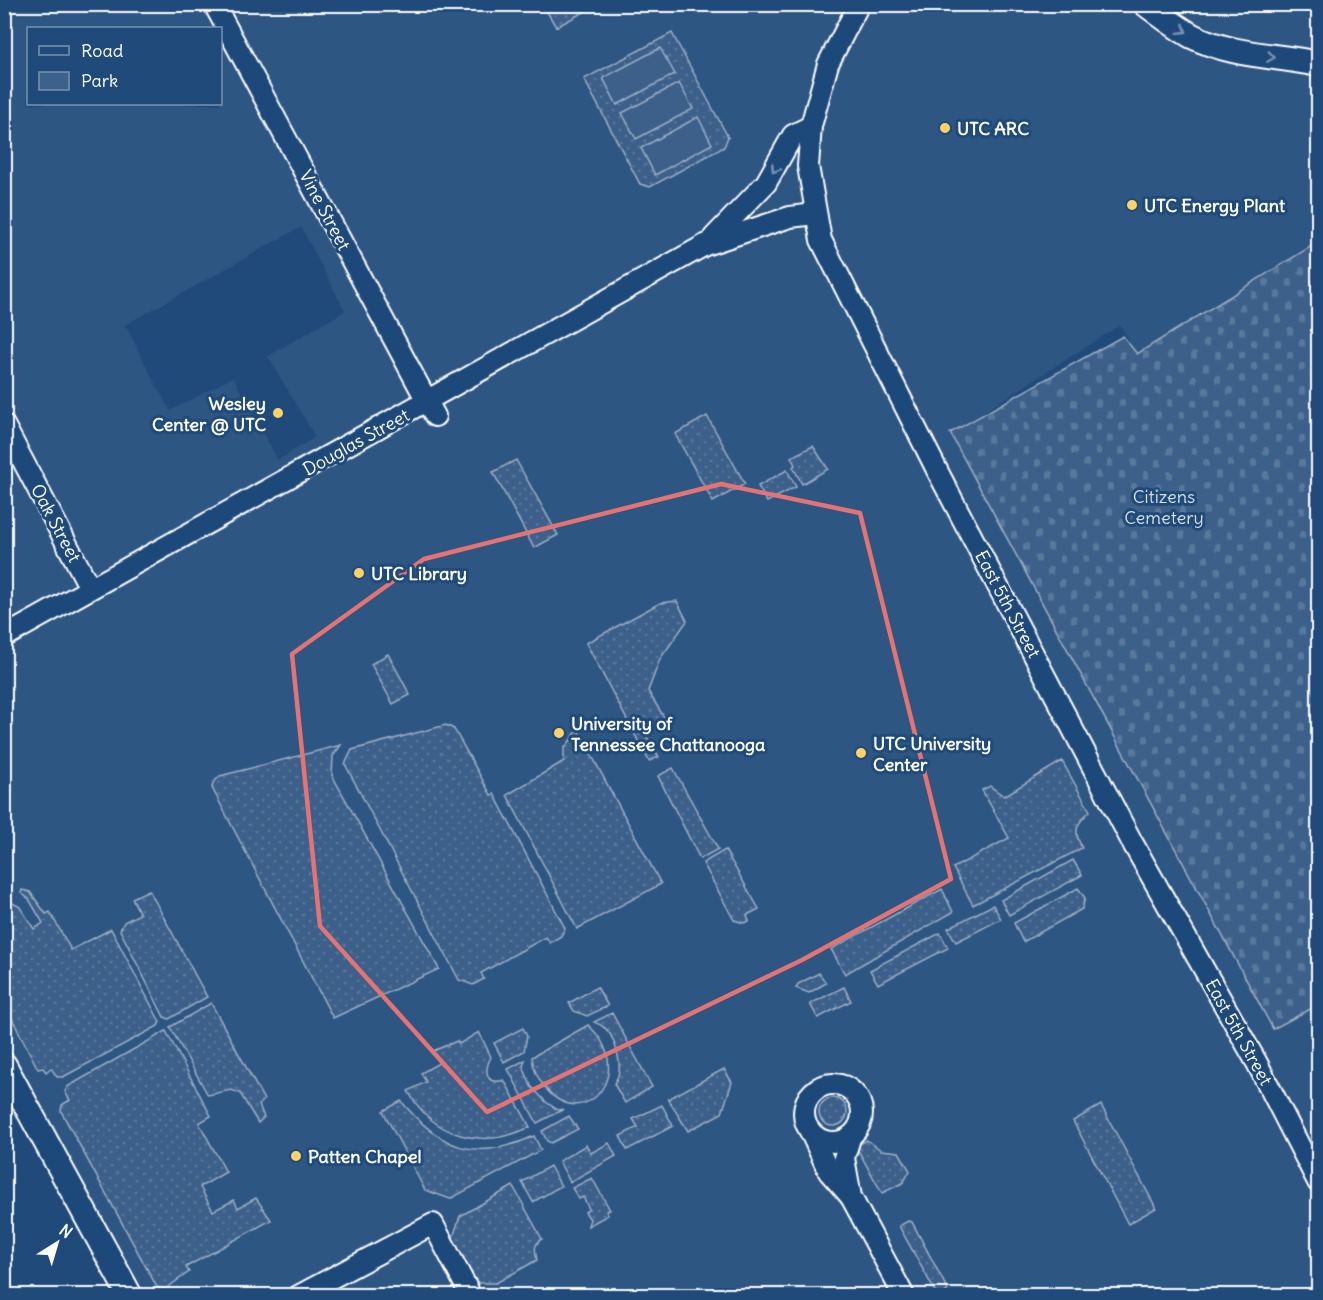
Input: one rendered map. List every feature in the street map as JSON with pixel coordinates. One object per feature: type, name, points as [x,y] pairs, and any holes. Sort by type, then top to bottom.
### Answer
[{"type":"main road","points":[[1146,4],[1177,27],[1208,43],[1270,58],[1318,64]]},
{"type":"main road","points":[[4,1065],[130,1296]]},
{"type":"street","name":"Vine Street","points":[[214,4],[431,409]]},
{"type":"street","name":"East 5th Street","points":[[859,4],[828,64],[811,126],[808,166],[821,240],[940,476],[1132,842],[1252,1054],[1318,1182]]},
{"type":"street","name":"Douglas Street","points":[[4,637],[90,588],[431,409],[705,245],[742,211],[766,183],[793,135],[811,126]]},
{"type":"street","name":"Douglas Street","points":[[705,245],[790,217],[815,214]]},
{"type":"street","name":"Oak Street","points":[[4,425],[90,588]]},
{"type":"street","points":[[851,1197],[844,1158],[850,1138],[862,1118],[861,1100],[850,1089],[834,1084],[814,1089],[808,1097],[804,1117],[829,1172],[851,1197],[904,1296]]},
{"type":"street","points":[[808,1128],[819,1140],[829,1143],[843,1142],[850,1138]]},
{"type":"street","points":[[298,1296],[433,1224],[471,1296]]},
{"type":"highlighted area","points":[[721,484],[860,513],[951,879],[802,960],[487,1112],[320,926],[292,654],[424,559]]},
{"type":"shaded area","name":"University of Tennessee Chattanooga","points":[[4,5],[1318,5],[1318,242],[1137,354],[1120,325],[951,433],[1274,1029],[1318,1005],[1318,1295],[115,1295],[5,1092]],"holes":[[[301,227],[345,311],[268,356],[315,437],[278,460],[233,377],[170,411],[125,325]]]},
{"type":"green space","points":[[543,5],[597,5],[556,27]]},
{"type":"green space","points":[[672,33],[728,137],[724,147],[650,187],[640,184],[584,79]]},
{"type":"green space","points":[[660,48],[675,74],[617,105],[603,78]]},
{"type":"green space","points":[[679,83],[693,109],[636,139],[622,113]]},
{"type":"green space","points":[[698,117],[712,144],[655,175],[641,148]]},
{"type":"green space","name":"Citizens Cemetery","points":[[1318,242],[1318,1005],[1273,1029],[950,433],[1123,336],[1137,354]]},
{"type":"green space","points":[[707,416],[745,484],[713,502],[675,434]]},
{"type":"green space","points":[[813,446],[828,469],[802,484],[793,467],[795,465],[791,457]]},
{"type":"green space","points":[[516,460],[558,535],[534,548],[493,472]]},
{"type":"green space","points":[[787,470],[796,487],[767,502],[758,486]]},
{"type":"green space","points":[[677,601],[687,621],[660,659],[648,691],[665,719],[643,731],[659,757],[649,761],[586,643],[660,603]]},
{"type":"green space","points":[[388,654],[410,695],[393,704],[371,664]]},
{"type":"green space","points":[[446,725],[454,729],[491,795],[494,794],[565,928],[561,936],[550,943],[546,937],[481,973],[484,979],[473,985],[459,980],[345,764],[352,750]]},
{"type":"green space","points":[[578,730],[661,884],[577,929],[507,795],[564,761],[564,749]]},
{"type":"green space","points":[[341,745],[333,756],[332,775],[439,969],[333,1018],[212,788],[213,783],[220,776]]},
{"type":"green space","points":[[1062,761],[1090,811],[1077,828],[1077,837],[1082,848],[973,905],[953,868],[1009,838],[982,790],[990,786],[1004,796]]},
{"type":"green space","points":[[673,768],[718,849],[700,859],[658,776]]},
{"type":"green space","points":[[725,850],[759,909],[747,915],[749,921],[744,923],[734,920],[703,863]]},
{"type":"green space","points":[[1073,860],[1082,875],[1009,915],[1001,900]]},
{"type":"green space","points":[[1078,888],[1085,898],[1082,909],[1023,942],[1014,923]]},
{"type":"green space","points":[[942,889],[953,912],[845,974],[831,949]]},
{"type":"green space","points":[[22,890],[30,892],[46,914],[50,912],[71,950],[111,929],[160,1022],[158,1026],[63,1077],[57,1077],[51,1068],[46,1072],[43,1068],[38,1069],[5,1005],[5,908],[13,903],[20,907],[34,929],[43,923],[29,899],[21,893]]},
{"type":"green space","points":[[149,890],[207,997],[169,1019],[164,1017],[120,930],[124,922],[140,914],[132,898]]},
{"type":"green space","points":[[993,905],[1001,919],[956,942],[948,928]]},
{"type":"green space","points":[[940,933],[948,948],[878,984],[870,970]]},
{"type":"green space","points":[[819,973],[826,983],[809,993],[796,988],[798,984]]},
{"type":"green space","points":[[597,987],[608,1006],[587,1016],[574,1011],[569,1003]]},
{"type":"green space","points":[[844,987],[851,1001],[818,1018],[810,1004]]},
{"type":"green space","points":[[211,1003],[264,1100],[259,1105],[264,1117],[258,1123],[240,1093],[231,1090],[208,1095],[170,1027]]},
{"type":"green space","points":[[612,1013],[652,1087],[625,1103],[614,1084],[618,1076],[619,1064],[614,1042],[607,1030],[594,1022]]},
{"type":"green space","points":[[588,1025],[602,1043],[608,1060],[607,1077],[601,1091],[590,1101],[577,1105],[562,1102],[541,1082],[535,1071],[532,1057]]},
{"type":"green space","points":[[523,1028],[527,1036],[524,1051],[504,1062],[494,1043]]},
{"type":"green space","points":[[166,1031],[211,1116],[199,1123],[226,1172],[200,1187],[213,1211],[234,1200],[238,1208],[256,1198],[271,1220],[186,1267],[189,1272],[164,1290],[163,1288],[158,1289],[61,1111],[62,1105],[70,1100],[65,1092],[67,1087]]},
{"type":"green space","points":[[479,1032],[491,1057],[487,1067],[488,1076],[493,1081],[504,1080],[530,1127],[495,1138],[461,1135],[431,1120],[408,1091],[426,1082],[421,1073],[439,1063],[433,1051],[457,1041],[459,1044]]},
{"type":"green space","points":[[525,1060],[523,1066],[531,1086],[546,1102],[558,1110],[564,1109],[537,1123],[508,1069]]},
{"type":"green space","points":[[724,1069],[732,1082],[722,1113],[688,1131],[668,1099]]},
{"type":"green space","points":[[833,1098],[843,1102],[847,1112],[843,1122],[833,1126],[823,1122],[819,1112],[823,1102]]},
{"type":"green space","points":[[401,1101],[430,1131],[460,1147],[494,1149],[534,1136],[541,1150],[450,1199],[425,1190],[383,1111]]},
{"type":"green space","points":[[662,1105],[673,1126],[627,1150],[620,1136],[638,1127],[633,1119]]},
{"type":"green space","points":[[1101,1105],[1156,1208],[1128,1224],[1073,1121]]},
{"type":"green space","points":[[569,1116],[578,1129],[551,1143],[547,1141],[542,1131]]},
{"type":"green space","points":[[867,1140],[881,1150],[899,1152],[910,1171],[903,1183],[882,1193],[858,1150],[858,1145]]},
{"type":"green space","points":[[609,1143],[616,1156],[570,1182],[559,1161],[586,1145],[591,1153]]},
{"type":"green space","points":[[550,1166],[561,1186],[533,1202],[522,1182]]},
{"type":"green space","points":[[592,1178],[610,1210],[606,1211],[608,1215],[588,1226],[590,1219],[585,1212],[589,1209],[583,1197],[579,1199],[572,1188]]},
{"type":"green space","points":[[513,1186],[542,1239],[536,1246],[537,1260],[496,1283],[478,1283],[452,1241],[460,1216]]},
{"type":"green space","points":[[908,1221],[912,1222],[948,1290],[943,1295],[937,1295],[899,1226]]},
{"type":"place","name":"UTC ARC","points":[[945,128]]},
{"type":"place","name":"UTC Energy Plant","points":[[1132,205]]},
{"type":"place","name":"Wesley Center @ UTC","points":[[278,413]]},
{"type":"place","name":"UTC Library","points":[[359,573]]},
{"type":"place","name":"University of Tennessee Chattanooga","points":[[559,733]]},
{"type":"place","name":"UTC University Center","points":[[861,753]]},
{"type":"place","name":"Patten Chapel","points":[[296,1156]]}]
